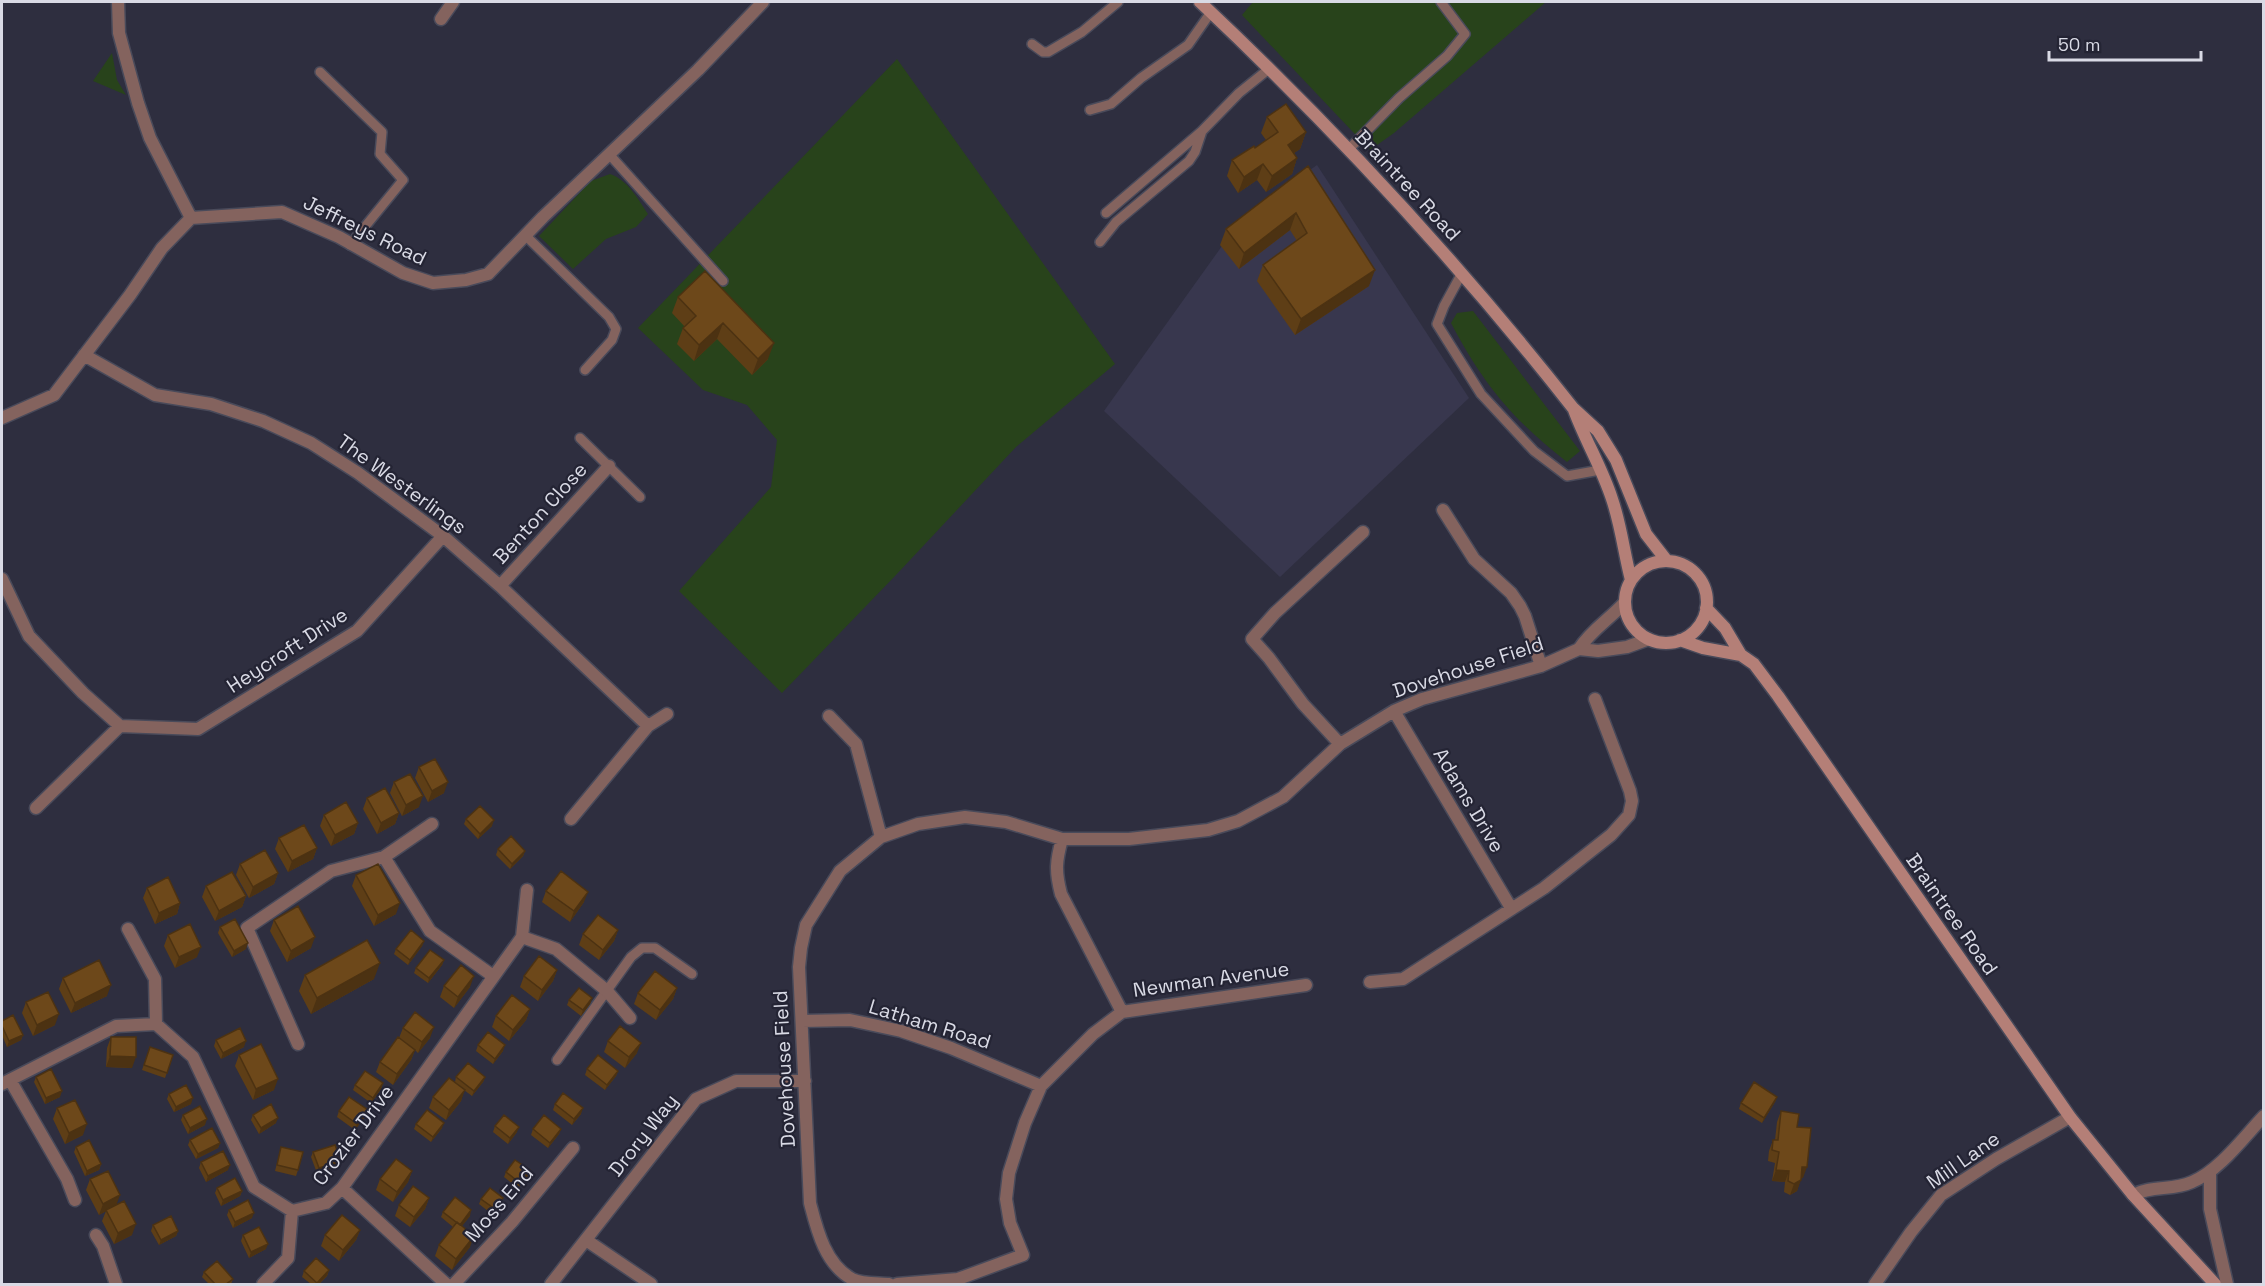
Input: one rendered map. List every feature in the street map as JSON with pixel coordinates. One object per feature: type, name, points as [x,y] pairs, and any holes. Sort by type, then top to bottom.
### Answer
[{"type":"main road","name":"Braintree Road","points":[[1200,2],[1270,68],[1349,149],[1462,273],[1573,408],[1598,431],[1616,460],[1646,534],[1667,561]]},
{"type":"main road","name":"Braintree Road","points":[[1573,408],[1617,514],[1631,580]]},
{"type":"main road","points":[[1680,640],[1698,626],[1706,608],[1706,594],[1697,575],[1680,564],[1667,561],[1647,565],[1627,587],[1625,602],[1631,624],[1636,630],[1649,639],[1665,642],[1680,640],[1703,648],[1741,655]]},
{"type":"main road","name":"Braintree Road","points":[[1706,608],[1725,628],[1741,655],[1754,664],[1778,696],[2070,1117],[2133,1195],[2215,1284]]},
{"type":"street","points":[[2,418],[54,395],[130,295],[162,248],[192,218],[150,138],[138,103],[119,33],[118,2]]},
{"type":"street","points":[[441,19],[453,2]]},
{"type":"street","points":[[744,2],[759,6]]},
{"type":"street","name":"Jeffreys Road","points":[[192,218],[282,212],[403,273],[433,283],[466,280],[488,274],[525,235],[698,70],[759,6]]},
{"type":"street","name":"The Westerlings","points":[[84,355],[155,395],[211,404],[263,421],[311,443],[358,473],[443,536],[500,586],[648,726]]},
{"type":"street","name":"Benton Close","points":[[500,586],[609,466]]},
{"type":"street","points":[[1443,510],[1474,559],[1511,593],[1520,606],[1541,666]]},
{"type":"street","points":[[1341,744],[1303,704],[1252,639],[1275,613],[1363,532]]},
{"type":"street","name":"Heycroft Drive","points":[[120,726],[198,729],[357,631],[443,536]]},
{"type":"street","points":[[2,579],[29,636],[83,693],[120,726],[36,808]]},
{"type":"street","name":"Dovehouse Field","points":[[1579,650],[1587,636],[1625,602]]},
{"type":"street","name":"Dovehouse Field","points":[[889,1284],[853,1282],[831,1260],[818,1233],[810,1203],[799,967],[806,925],[840,871],[881,837],[918,824],[965,817],[1006,822],[1062,839],[1129,839],[1185,834],[1238,821],[1283,797],[1341,744],[1394,711],[1422,699],[1541,666],[1579,650],[1598,651],[1626,647],[1649,639]]},
{"type":"street","points":[[1370,982],[1403,979],[1544,888],[1611,835],[1629,815],[1632,801],[1630,791],[1595,699]]},
{"type":"street","name":"Adams Drive","points":[[1394,711],[1511,908]]},
{"type":"street","points":[[571,819],[648,726],[667,714]]},
{"type":"street","points":[[829,716],[856,744],[881,837]]},
{"type":"street","points":[[298,1044],[247,928],[331,871],[384,856],[432,824]]},
{"type":"street","points":[[1062,839],[1056,863],[1056,875],[1061,894],[1122,1012]]},
{"type":"street","points":[[384,856],[429,931],[494,976]]},
{"type":"street","name":"Crozier Drive","points":[[292,1211],[326,1203],[342,1188],[522,937],[527,890]]},
{"type":"street","points":[[128,929],[155,979],[156,1024]]},
{"type":"street","points":[[522,937],[556,950],[607,991],[630,1018]]},
{"type":"street","name":"Newman Avenue","points":[[897,1284],[958,1280],[1023,1255],[1010,1223],[1006,1199],[1009,1173],[1041,1086],[1093,1034],[1122,1012],[1306,984]]},
{"type":"street","name":"Latham Road","points":[[802,1021],[850,1020],[901,1031],[951,1048],[1041,1086]]},
{"type":"street","points":[[75,1200],[67,1179],[6,1082],[116,1026],[156,1024],[193,1057],[254,1187],[292,1211],[288,1258],[263,1284]]},
{"type":"street","name":"Drory Way","points":[[551,1284],[696,1098],[736,1081],[805,1081]]},
{"type":"street","points":[[2133,1195],[2145,1189],[2178,1187],[2210,1172],[2263,1116]]},
{"type":"street","name":"Mill Lane","points":[[1875,1284],[1911,1232],[1941,1195],[1996,1159],[2070,1117]]},
{"type":"street","name":"Moss End","points":[[454,1284],[512,1222],[573,1148]]},
{"type":"street","points":[[2210,1172],[2210,1209],[2227,1284]]},
{"type":"street","points":[[342,1188],[446,1284]]},
{"type":"street","points":[[96,1235],[103,1246],[116,1284]]},
{"type":"street","points":[[586,1240],[651,1284]]},
{"type":"lane","points":[[1032,44],[1042,52],[1048,52],[1082,32],[1118,2]]},
{"type":"lane","points":[[1349,149],[1399,98],[1447,57],[1466,34],[1441,2]]},
{"type":"lane","points":[[1090,110],[1111,104],[1141,78],[1188,45],[1211,12]]},
{"type":"lane","points":[[1106,213],[1202,131],[1239,93],[1270,68]]},
{"type":"lane","points":[[320,72],[382,132],[381,154],[404,180],[350,245]]},
{"type":"lane","points":[[1100,242],[1116,222],[1189,161],[1195,152],[1202,131]]},
{"type":"lane","points":[[609,154],[723,281]]},
{"type":"lane","points":[[525,235],[609,317],[616,329],[612,340],[585,370]]},
{"type":"lane","points":[[1462,273],[1437,324],[1481,394],[1534,451],[1567,476],[1600,470]]},
{"type":"lane","points":[[580,438],[640,497]]},
{"type":"lane","points":[[557,1060],[631,957],[642,948],[655,948],[692,974]]},
{"type":"shaded area","points":[[1317,165],[1469,398],[1280,577],[1104,411],[1242,218]]},
{"type":"green space","points":[[1253,2],[1546,2],[1394,133],[1370,150],[1242,15]]},
{"type":"green space","points":[[112,53],[117,80],[126,95],[93,81]]},
{"type":"green space","points":[[897,59],[1115,364],[1016,447],[782,693],[679,591],[771,487],[777,440],[747,405],[703,390],[638,328]]},
{"type":"green space","points":[[610,174],[627,185],[648,214],[636,227],[606,239],[573,269],[539,236],[591,181]]},
{"type":"green space","points":[[1473,311],[1580,451],[1567,462],[1515,416],[1475,365],[1451,323],[1457,313]]},
{"type":"building","points":[[1286,104],[1306,132],[1288,145],[1297,158],[1272,176],[1263,164],[1244,177],[1232,160],[1278,132],[1267,117]]},
{"type":"building","points":[[1308,166],[1375,270],[1301,319],[1263,265],[1307,233],[1296,213],[1244,253],[1226,229]]},
{"type":"building","points":[[705,271],[774,343],[758,359],[723,323],[699,345],[683,328],[696,316],[678,297]]},
{"type":"building","points":[[435,759],[448,782],[432,791],[419,767]]},
{"type":"building","points":[[410,774],[423,796],[406,805],[394,782]]},
{"type":"building","points":[[385,788],[399,813],[381,823],[367,798]]},
{"type":"building","points":[[346,802],[358,823],[335,835],[324,815]]},
{"type":"building","points":[[480,806],[494,820],[480,834],[466,819]]},
{"type":"building","points":[[304,825],[317,848],[292,861],[279,838]]},
{"type":"building","points":[[511,836],[525,851],[512,864],[498,849]]},
{"type":"building","points":[[265,850],[278,873],[253,887],[240,864]]},
{"type":"building","points":[[378,864],[400,903],[378,915],[356,875]]},
{"type":"building","points":[[561,871],[588,892],[574,911],[546,891]]},
{"type":"building","points":[[232,872],[246,896],[219,911],[206,886]]},
{"type":"building","points":[[168,877],[180,903],[159,913],[147,888]]},
{"type":"building","points":[[298,906],[315,937],[291,951],[274,920]]},
{"type":"building","points":[[598,915],[618,930],[603,950],[583,934]]},
{"type":"building","points":[[235,919],[248,943],[234,951],[220,927]]},
{"type":"building","points":[[190,924],[201,947],[179,957],[168,935]]},
{"type":"building","points":[[411,930],[424,941],[410,960],[396,949]]},
{"type":"building","points":[[367,940],[380,963],[317,998],[305,975]]},
{"type":"building","points":[[430,950],[444,960],[429,978],[416,968]]},
{"type":"building","points":[[539,956],[557,970],[542,990],[524,976]]},
{"type":"building","points":[[99,960],[111,985],[75,1003],[63,978]]},
{"type":"building","points":[[461,965],[474,976],[458,997],[444,986]]},
{"type":"building","points":[[655,971],[677,988],[660,1010],[638,993]]},
{"type":"building","points":[[579,988],[592,998],[583,1010],[569,1000]]},
{"type":"building","points":[[48,992],[59,1014],[37,1025],[26,1002]]},
{"type":"building","points":[[512,995],[530,1009],[513,1030],[496,1016]]},
{"type":"building","points":[[415,1012],[434,1027],[422,1042],[403,1028]]},
{"type":"building","points":[[13,1015],[23,1035],[9,1041],[2,1021]]},
{"type":"building","points":[[620,1026],[641,1043],[629,1057],[608,1041]]},
{"type":"building","points":[[240,1028],[246,1041],[223,1053],[216,1040]]},
{"type":"building","points":[[488,1032],[505,1045],[495,1059],[478,1045]]},
{"type":"building","points":[[111,1037],[136,1037],[136,1057],[110,1056]]},
{"type":"building","points":[[398,1037],[415,1050],[397,1074],[380,1062]]},
{"type":"building","points":[[261,1044],[278,1079],[256,1089],[239,1055]]},
{"type":"building","points":[[150,1047],[173,1055],[167,1073],[144,1065]]},
{"type":"building","points":[[598,1055],[618,1071],[607,1085],[587,1069]]},
{"type":"building","points":[[468,1063],[485,1077],[474,1091],[456,1077]]},
{"type":"building","points":[[51,1069],[62,1091],[46,1098],[36,1077]]},
{"type":"building","points":[[365,1071],[383,1083],[373,1098],[355,1085]]},
{"type":"building","points":[[449,1078],[465,1090],[449,1110],[433,1097]]},
{"type":"building","points":[[1754,1082],[1777,1097],[1764,1118],[1741,1103]]},
{"type":"building","points":[[186,1085],[193,1098],[176,1107],[169,1094]]},
{"type":"building","points":[[563,1093],[583,1108],[574,1119],[555,1104]]},
{"type":"building","points":[[349,1097],[368,1110],[357,1124],[339,1111]]},
{"type":"building","points":[[75,1100],[87,1124],[69,1133],[57,1108]]},
{"type":"building","points":[[271,1104],[278,1118],[261,1128],[253,1115]]},
{"type":"building","points":[[200,1106],[207,1119],[190,1128],[183,1115]]},
{"type":"building","points":[[427,1110],[444,1123],[433,1137],[416,1124]]},
{"type":"building","points":[[1781,1111],[1799,1114],[1797,1127],[1811,1128],[1807,1167],[1802,1167],[1801,1180],[1794,1184],[1788,1181],[1789,1171],[1776,1170],[1779,1152],[1772,1150],[1773,1140],[1778,1140]]},
{"type":"building","points":[[504,1115],[519,1127],[510,1138],[495,1126]]},
{"type":"building","points":[[544,1115],[561,1129],[550,1143],[533,1129]]},
{"type":"building","points":[[212,1128],[220,1143],[198,1154],[190,1140]]},
{"type":"building","points":[[89,1140],[101,1164],[87,1171],[76,1147]]},
{"type":"building","points":[[335,1145],[341,1161],[319,1168],[313,1152]]},
{"type":"building","points":[[281,1147],[303,1152],[298,1170],[277,1165]]},
{"type":"building","points":[[223,1151],[230,1165],[208,1176],[201,1162]]},
{"type":"building","points":[[396,1159],[412,1171],[397,1192],[380,1179]]},
{"type":"building","points":[[515,1160],[530,1170],[520,1183],[506,1172]]},
{"type":"building","points":[[108,1171],[120,1195],[103,1204],[90,1179]]},
{"type":"building","points":[[235,1178],[242,1191],[223,1200],[217,1188]]},
{"type":"building","points":[[413,1186],[429,1198],[414,1217],[399,1205]]},
{"type":"building","points":[[490,1188],[503,1198],[495,1209],[481,1199]]},
{"type":"building","points":[[455,1197],[471,1210],[460,1225],[443,1212]]},
{"type":"building","points":[[248,1200],[254,1213],[235,1222],[229,1210]]},
{"type":"building","points":[[124,1201],[136,1224],[118,1233],[106,1210]]},
{"type":"building","points":[[342,1215],[360,1230],[343,1250],[325,1235]]},
{"type":"building","points":[[171,1216],[178,1231],[161,1240],[153,1225]]},
{"type":"building","points":[[457,1222],[474,1236],[456,1259],[439,1245]]},
{"type":"building","points":[[259,1227],[268,1244],[251,1252],[243,1235]]},
{"type":"building","points":[[316,1258],[329,1270],[317,1283],[304,1271]]},
{"type":"building","points":[[217,1261],[233,1279],[226,1284],[215,1284],[204,1272]]}]
